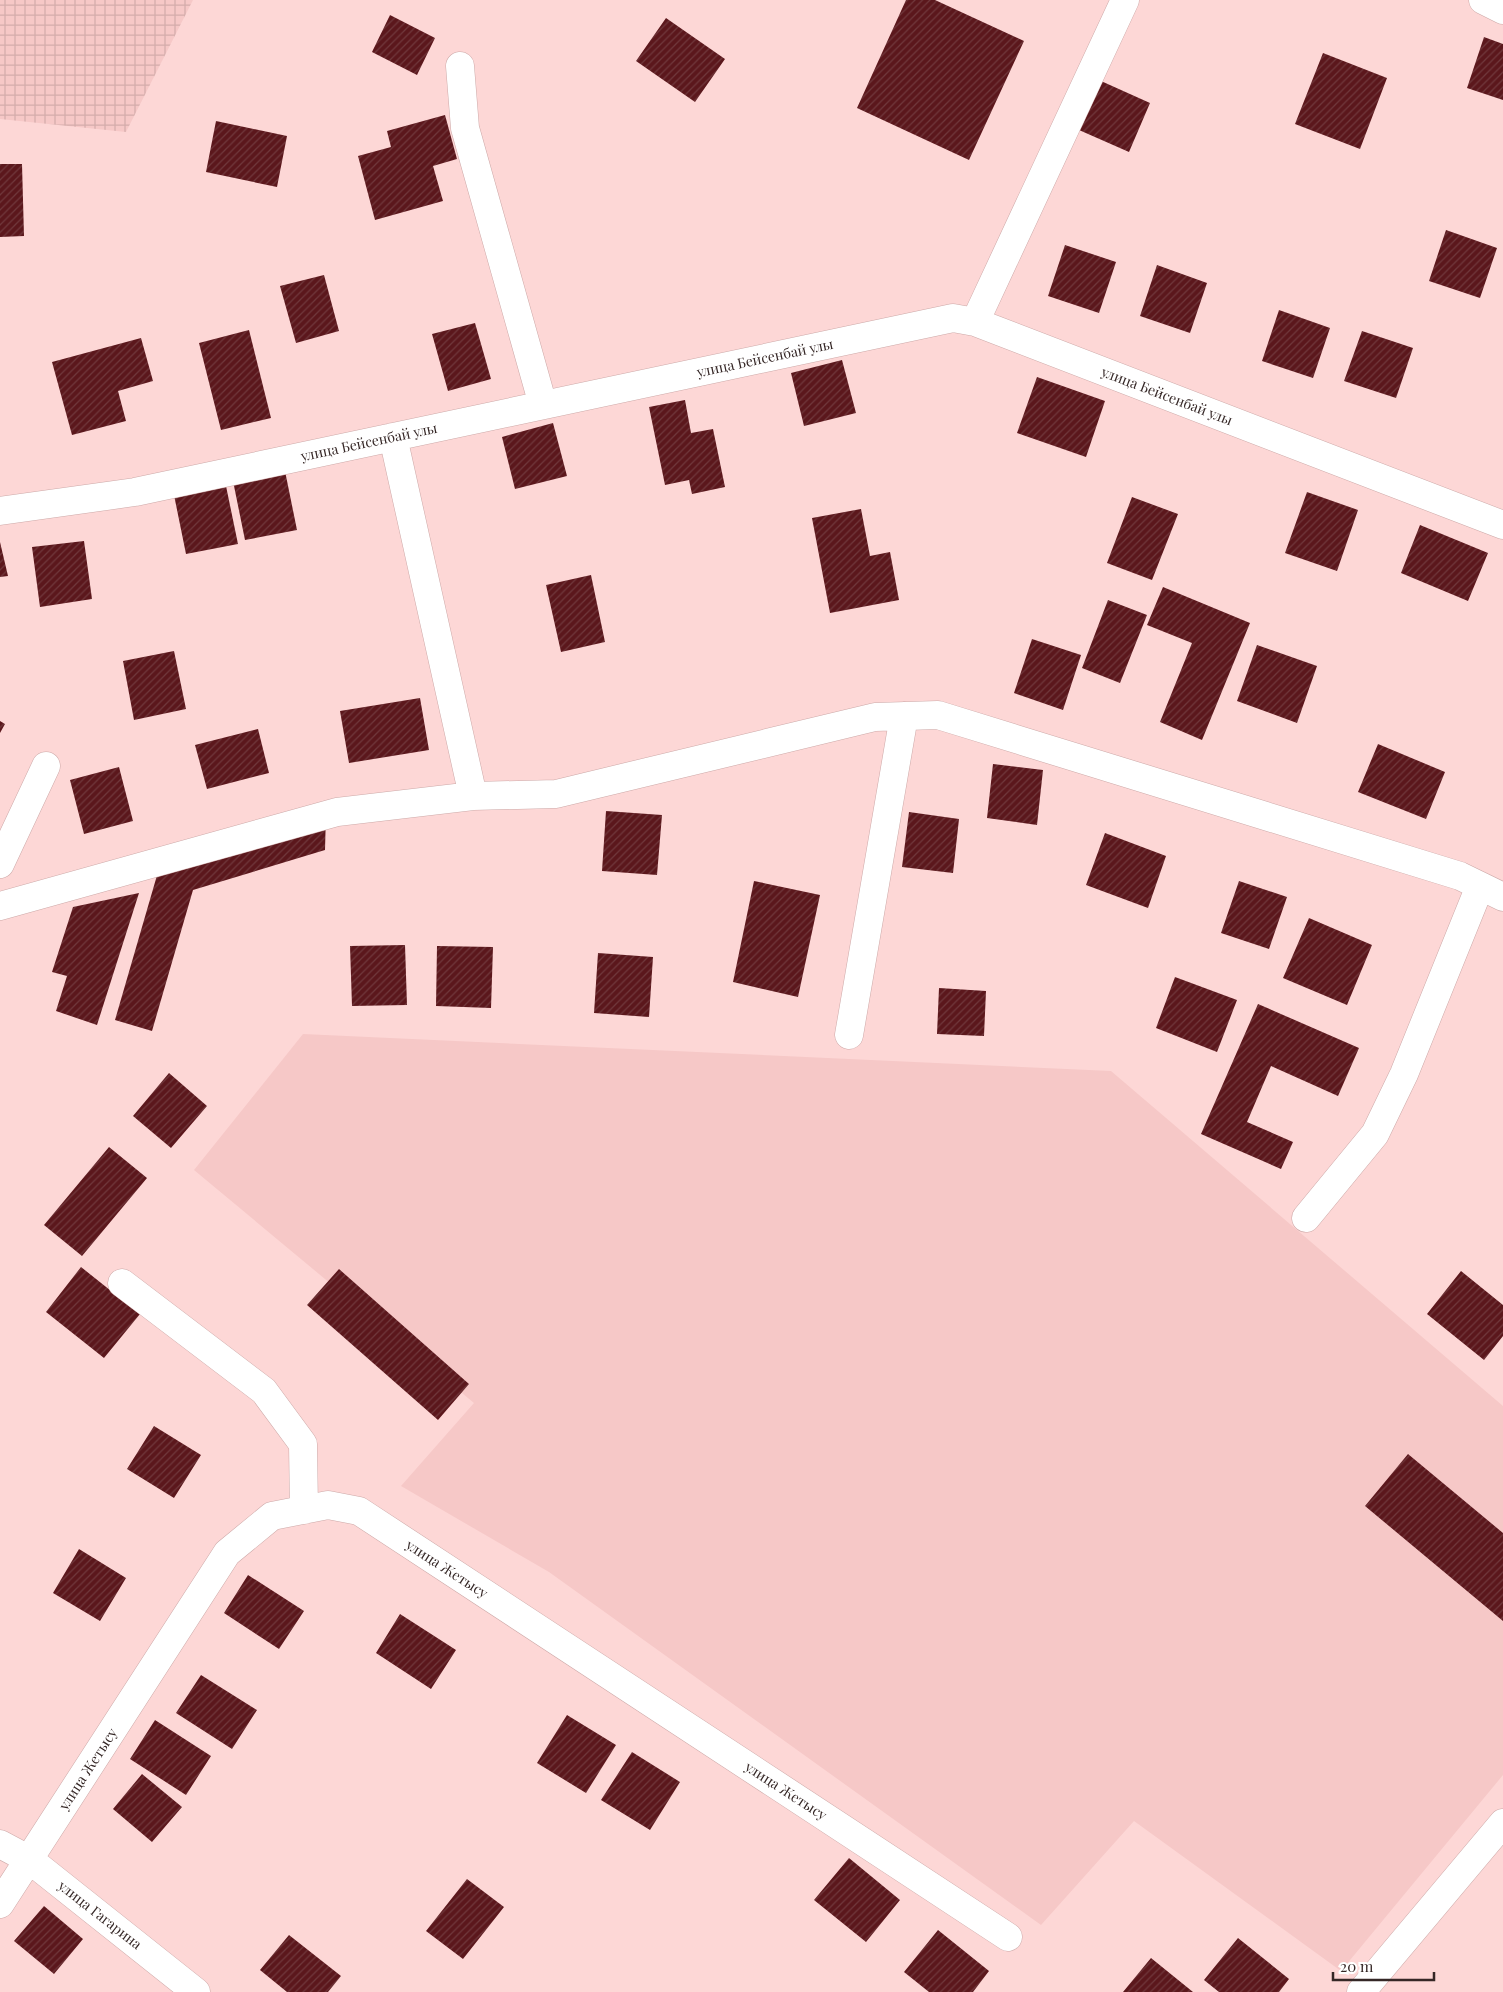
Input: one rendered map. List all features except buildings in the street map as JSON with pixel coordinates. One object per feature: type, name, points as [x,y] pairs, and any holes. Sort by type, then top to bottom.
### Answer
[{"type":"street","points":[[975,322],[1125,0]]},
{"type":"street","points":[[1483,0],[1503,10]]},
{"type":"street","points":[[460,66],[465,128],[543,405]]},
{"type":"street","name":"улица Бейсенбай улы","points":[[0,511],[135,492],[953,318],[975,322],[1503,525]]},
{"type":"street","points":[[393,437],[473,796]]},
{"type":"street","points":[[0,906],[337,812],[473,796],[556,794],[875,717],[938,715],[1450,873],[1492,891],[1375,1134],[1306,1218]]},
{"type":"street","points":[[848,1036],[904,716]]},
{"type":"street","points":[[0,864],[46,766]]},
{"type":"street","points":[[122,1283],[264,1390],[303,1444],[304,1510]]},
{"type":"street","name":"улица Жетысу","points":[[0,1904],[227,1553],[272,1516],[328,1504],[359,1511],[1008,1937]]},
{"type":"street","points":[[1361,1992],[1503,1823]]},
{"type":"street","name":"улица Гагарина","points":[[0,1844],[30,1860],[196,1992]]},
{"type":"shaded area","points":[[0,0],[193,0],[126,132],[0,119]]},
{"type":"shaded area","points":[[303,1034],[1111,1071],[1503,1406],[1503,1775],[1341,1971],[1134,1821],[1041,1925],[549,1572],[401,1486],[474,1403],[194,1170]]}]
